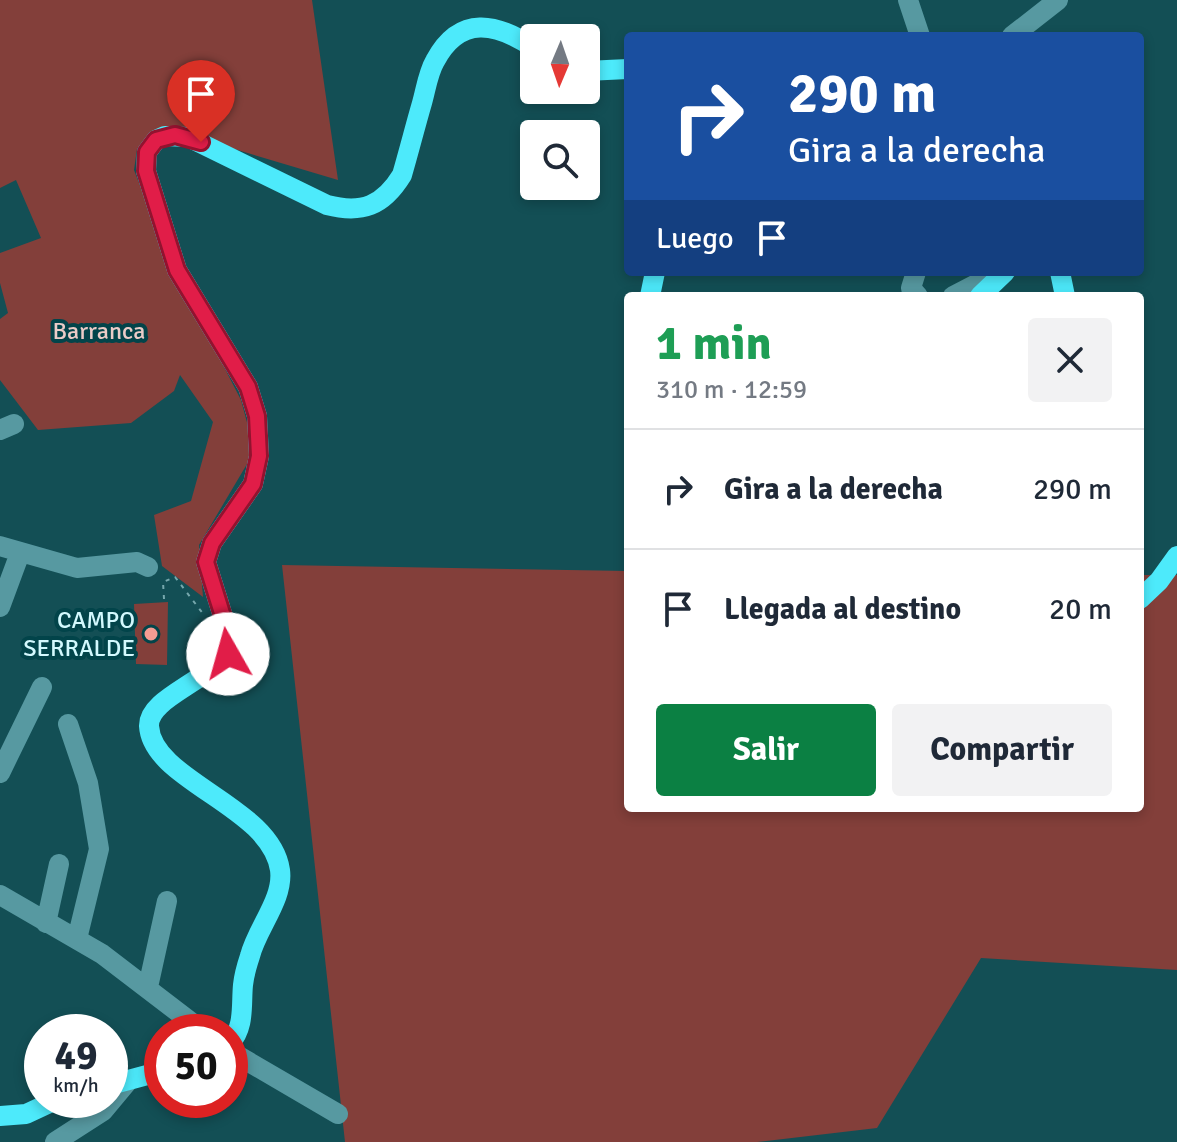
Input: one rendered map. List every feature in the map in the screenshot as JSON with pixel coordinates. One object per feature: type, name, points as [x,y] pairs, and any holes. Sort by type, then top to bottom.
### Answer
[{"type":"main road","points":[[242,1014],[243,983],[254,942],[279,890],[280,871],[273,851],[252,824],[161,756],[151,737],[149,721],[155,708],[219,664],[228,654],[231,642],[206,562],[212,543],[253,484],[259,456],[257,416],[248,387],[177,270],[146,171],[150,145],[165,136],[188,137],[327,205],[359,209],[383,200],[393,191],[402,175],[433,63],[450,41],[467,30],[485,26],[520,38]]},
{"type":"main road","points":[[600,70],[624,69]]},
{"type":"main road","points":[[984,292],[1001,276]]},
{"type":"main road","points":[[1144,595],[1177,556]]},
{"type":"main road","points":[[0,1116],[24,1114]]},
{"type":"street","points":[[908,0],[919,32]]},
{"type":"street","points":[[1017,32],[1058,0]]},
{"type":"street","points":[[961,292],[1001,276]]},
{"type":"street","points":[[0,546],[77,568],[137,562],[148,567]]},
{"type":"street","points":[[0,607],[20,553]]},
{"type":"street","points":[[0,773],[42,687]]},
{"type":"street","points":[[68,724],[88,783],[99,849],[77,939]]},
{"type":"street","points":[[46,923],[59,864]]},
{"type":"street","points":[[0,895],[102,954],[182,1014]]},
{"type":"street","points":[[148,987],[167,901]]},
{"type":"street","points":[[248,1062],[338,1114]]},
{"type":"street","points":[[55,1142],[92,1118]]},
{"type":"path","points":[[164,599],[163,582],[175,577],[204,614]]},
{"type":"green space","name":"Barranca","points":[[0,0],[312,0],[338,180],[167,129],[152,132],[137,149],[134,170],[168,258],[241,400],[252,441],[250,459],[199,545],[203,597],[162,566],[154,515],[191,501],[213,422],[180,375],[174,391],[131,423],[38,430],[0,380],[0,319],[8,313],[0,283],[0,253],[41,238],[16,180],[0,188]]},
{"type":"green space","points":[[282,565],[624,571],[624,812],[1144,812],[1144,575],[1177,575],[1177,970],[981,958],[877,1128],[757,1142],[345,1142]]},
{"type":"green space","name":"CAMPO SERRALDE","points":[[168,602],[167,665],[136,664],[134,604]]},
{"type":"place","name":"CAMPO SERRALDE","points":[[151,634]]},
{"type":"route","points":[[201,142],[175,135],[156,140],[147,152],[146,171],[177,270],[248,387],[257,416],[259,456],[253,484],[212,543],[206,562],[228,629],[231,642],[228,654]]}]
